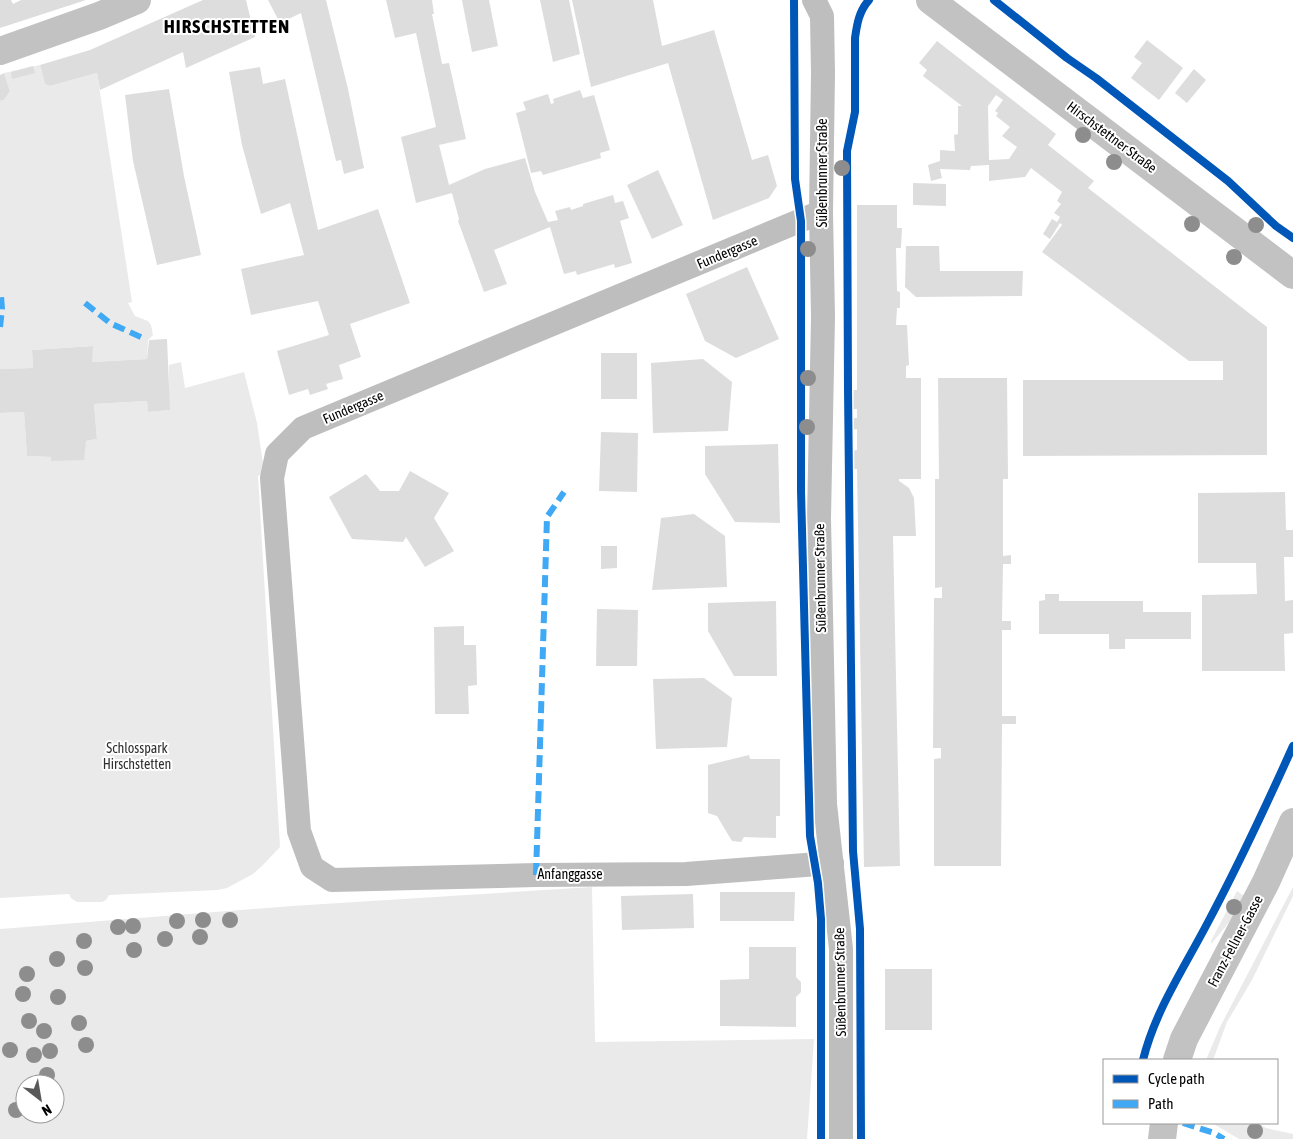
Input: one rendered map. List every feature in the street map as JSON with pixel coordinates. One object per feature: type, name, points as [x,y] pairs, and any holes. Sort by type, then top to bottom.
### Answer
[{"type":"main road","points":[[0,51],[99,16],[137,0]]},
{"type":"main road","name":"Hirschstettner Straße","points":[[930,0],[1293,275]]},
{"type":"main road","name":"Franz-Fellner-Gasse","points":[[1177,1059],[1184,1039],[1266,882],[1293,822]]},
{"type":"main road","points":[[1162,1139],[1164,1124]]},
{"type":"street","name":"Süßenbrunner Straße","points":[[825,5],[821,212],[823,317],[819,518],[825,804],[841,949],[841,1139]]},
{"type":"street","name":"Fundergasse","points":[[312,868],[299,831],[272,478],[276,454],[303,428],[821,212]]},
{"type":"street","name":"Anfanggasse","points":[[312,868],[332,880],[536,875],[686,874],[832,863]]},
{"type":"green space","points":[[40,65],[45,84],[50,86],[97,73],[132,302],[128,303],[135,316],[148,321],[153,335],[148,340],[147,359],[92,362],[92,346],[32,350],[33,368],[0,369],[0,101],[4,100],[10,91],[4,73]]},
{"type":"green space","name":"Schlosspark Hirschstetten","points":[[181,362],[185,388],[244,372],[257,423],[264,470],[258,476],[280,847],[253,874],[227,888],[218,890],[109,895],[102,902],[77,902],[69,894],[0,898],[0,413],[24,412],[27,456],[51,457],[51,461],[86,441],[97,439],[94,404],[147,401],[148,412],[169,410],[169,365]]},
{"type":"green space","points":[[592,887],[595,1042],[814,1039],[807,1139],[0,1139],[0,929],[292,906]]},
{"type":"green space","points":[[1293,887],[1293,896],[1252,980],[1227,1022],[1213,1059],[1206,1059],[1220,1027]]},
{"type":"green space","points":[[1237,891],[1244,896],[1231,920],[1211,944],[1211,941]]},
{"type":"green space","points":[[1214,1124],[1259,1124],[1266,1128],[1293,1134],[1293,1139],[1239,1139]]},
{"type":"building","points":[[0,0],[11,0],[13,4],[21,0],[86,0],[0,28]]},
{"type":"building","points":[[203,0],[246,0],[255,37],[186,68],[183,52],[100,90],[97,73],[50,86],[45,84],[40,65],[90,50]]},
{"type":"building","points":[[268,0],[326,0],[348,89],[364,168],[344,174],[341,160],[336,161],[301,13],[280,23]]},
{"type":"building","points":[[386,0],[432,0],[434,14],[432,14],[442,64],[449,63],[466,139],[439,145],[449,185],[485,169],[525,158],[535,192],[548,222],[558,220],[555,211],[570,207],[571,210],[583,206],[583,204],[613,195],[615,203],[623,201],[629,218],[620,221],[632,263],[615,268],[614,264],[577,275],[576,271],[564,274],[550,227],[494,250],[507,284],[484,292],[458,221],[452,193],[416,203],[401,137],[436,127],[416,33],[395,38]]},
{"type":"building","points":[[462,0],[489,0],[498,46],[472,52]]},
{"type":"building","points":[[540,0],[569,0],[580,54],[553,62]]},
{"type":"building","points":[[572,0],[653,0],[662,46],[714,30],[752,160],[768,155],[777,186],[769,198],[713,220],[668,63],[591,87]]},
{"type":"building","points":[[1147,40],[1183,68],[1159,100],[1131,78],[1142,63],[1134,57]]},
{"type":"building","points":[[937,41],[1056,134],[1048,145],[1094,181],[1088,188],[1267,327],[1267,455],[1023,456],[1023,380],[1223,380],[1223,361],[1189,361],[1042,252],[1062,225],[1060,223],[1050,239],[1043,234],[1052,219],[1057,222],[1060,217],[1054,213],[1061,204],[1057,201],[1062,192],[1031,168],[1025,177],[989,181],[989,165],[971,166],[970,170],[940,169],[942,178],[931,181],[928,165],[940,161],[940,150],[955,151],[954,135],[958,134],[958,106],[962,106],[923,76],[927,70],[919,63]],"holes":[[[996,95],[1003,100],[995,111],[998,113],[996,116],[1010,127],[1002,136],[1017,147],[1009,159],[989,160],[988,106]]]},
{"type":"building","points":[[33,66],[35,73],[12,79],[11,72]]},
{"type":"building","points":[[260,67],[263,84],[285,79],[318,230],[378,209],[410,303],[350,324],[361,357],[339,365],[343,379],[326,384],[328,389],[310,395],[308,389],[289,395],[277,351],[329,335],[318,301],[251,315],[241,269],[304,255],[290,203],[261,214],[242,145],[229,72]]},
{"type":"building","points":[[1194,69],[1206,80],[1187,103],[1175,93]]},
{"type":"building","points":[[4,73],[10,91],[4,100],[0,101],[0,75]]},
{"type":"building","points":[[169,89],[184,176],[201,255],[157,265],[133,161],[125,95]]},
{"type":"building","points":[[580,90],[583,98],[594,95],[610,150],[600,153],[601,158],[543,175],[541,171],[531,173],[516,113],[526,110],[523,102],[548,94],[551,104],[554,103],[553,99]]},
{"type":"building","points":[[658,170],[683,225],[652,239],[627,185]]},
{"type":"building","points":[[913,183],[946,184],[946,206],[913,205]]},
{"type":"building","points":[[857,205],[897,205],[897,228],[902,228],[901,248],[896,248],[897,291],[900,292],[900,308],[897,308],[896,325],[907,325],[909,365],[906,366],[906,378],[921,378],[921,479],[899,479],[909,488],[914,498],[916,536],[893,536],[900,866],[864,867],[857,469],[852,469],[851,451],[857,450],[857,429],[851,430],[851,418],[857,418],[857,409],[851,409],[851,390],[857,390]]},
{"type":"building","points":[[906,246],[939,246],[940,271],[1023,271],[1022,296],[916,297],[905,287]]},
{"type":"building","points":[[747,267],[779,339],[736,358],[705,341],[686,294]]},
{"type":"building","points":[[167,339],[170,410],[148,412],[147,401],[94,404],[97,439],[86,441],[84,460],[51,461],[51,457],[27,456],[24,412],[0,413],[0,369],[33,368],[32,350],[93,346],[92,362],[147,359],[149,340]]},
{"type":"building","points":[[601,353],[637,353],[637,399],[601,399]]},
{"type":"building","points":[[703,359],[732,382],[728,431],[653,433],[651,363]]},
{"type":"building","points":[[938,378],[1007,378],[1008,479],[1003,479],[1003,556],[1011,555],[1011,564],[1003,564],[1002,621],[1011,621],[1011,630],[1002,630],[1002,716],[1016,716],[1016,724],[1002,724],[1001,866],[934,866],[934,759],[941,758],[941,748],[933,748],[934,598],[942,598],[942,587],[935,588],[935,479],[939,479]]},
{"type":"building","points":[[601,432],[638,433],[637,492],[599,491]]},
{"type":"building","points":[[778,444],[780,523],[735,522],[705,474],[705,446]]},
{"type":"building","points":[[410,471],[449,493],[434,518],[454,551],[425,567],[406,537],[403,542],[352,539],[329,497],[366,474],[380,491],[399,491]]},
{"type":"building","points":[[1285,492],[1286,530],[1293,530],[1293,557],[1284,557],[1285,601],[1293,600],[1293,633],[1284,634],[1285,671],[1202,671],[1202,595],[1257,594],[1256,563],[1198,563],[1198,493]]},
{"type":"building","points":[[694,514],[725,536],[727,587],[652,590],[661,518]]},
{"type":"building","points":[[601,546],[617,546],[617,568],[601,569]]},
{"type":"building","points":[[1045,594],[1059,594],[1059,601],[1143,601],[1143,612],[1191,612],[1191,639],[1125,639],[1125,649],[1109,649],[1109,634],[1039,634],[1039,601],[1045,600]]},
{"type":"building","points":[[776,601],[777,676],[734,676],[708,631],[708,603]]},
{"type":"building","points":[[597,609],[638,610],[637,666],[596,666]]},
{"type":"building","points":[[464,626],[464,645],[476,645],[477,685],[468,686],[469,714],[435,714],[434,627]]},
{"type":"building","points":[[704,678],[732,698],[727,747],[656,749],[653,679]]},
{"type":"building","points":[[749,755],[750,759],[780,759],[780,816],[776,816],[776,838],[744,837],[741,842],[732,841],[717,816],[708,813],[708,765]]},
{"type":"building","points":[[720,892],[795,892],[794,921],[720,921]]},
{"type":"building","points":[[693,894],[694,928],[622,930],[621,896]]},
{"type":"building","points":[[749,947],[796,947],[796,977],[801,982],[801,992],[796,997],[796,1027],[720,1026],[720,980],[749,979]]},
{"type":"building","points":[[885,969],[932,969],[932,1030],[885,1030]]},
{"type":"marked path","points":[[0,327],[1,296]]},
{"type":"marked path","points":[[85,303],[110,323],[145,339]]},
{"type":"marked path","points":[[536,875],[547,517],[564,492]]},
{"type":"marked path","points":[[1186,1124],[1214,1133],[1224,1139]]},
{"type":"cycle path","points":[[794,0],[795,179],[801,221],[801,491],[810,836],[818,883],[821,919],[821,1139]]},
{"type":"cycle path","points":[[861,1139],[860,929],[853,851],[847,151],[855,112],[855,38],[861,13],[869,0]]},
{"type":"cycle path","points":[[994,0],[1228,181],[1276,226],[1293,238]]},
{"type":"cycle path","points":[[1143,1059],[1162,1007],[1230,880],[1293,746]]},
{"type":"district","name":"HIRSCHSTETTEN","points":[[227,26]]}]
